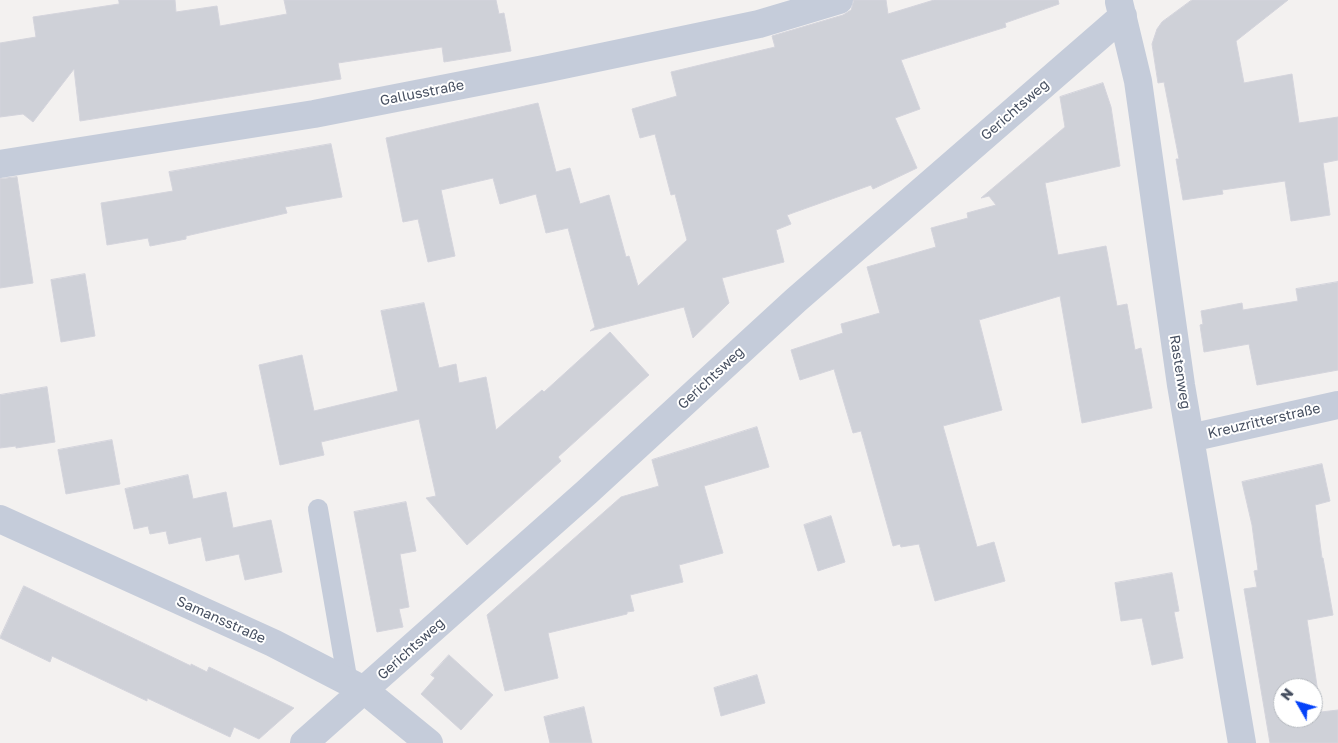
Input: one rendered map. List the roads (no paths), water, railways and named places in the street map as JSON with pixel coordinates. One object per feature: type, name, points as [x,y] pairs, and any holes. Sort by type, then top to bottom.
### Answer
[{"type":"street","name":"Gallusstraße","points":[[0,164],[314,114],[759,24],[839,0]]},
{"type":"street","name":"Rastenweg","points":[[1121,8],[1138,81],[1180,375],[1242,743]]},
{"type":"street","name":"Gerichtsweg","points":[[304,743],[356,686],[587,492],[796,300],[1121,8]]},
{"type":"street","name":"Kreuzritterstraße","points":[[1190,438],[1338,405]]},
{"type":"street","name":"Samansstraße","points":[[0,519],[273,644],[356,686],[429,743]]},
{"type":"lane","points":[[318,509],[356,686]]}]
